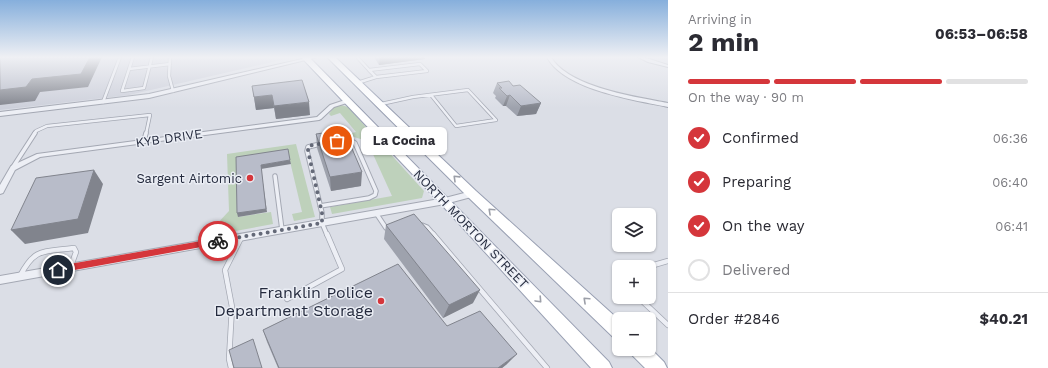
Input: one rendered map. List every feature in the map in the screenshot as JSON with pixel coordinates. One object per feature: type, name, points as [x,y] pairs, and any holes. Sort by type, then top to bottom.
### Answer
[{"type":"main road","name":"NORTH MORTON STREET","points":[[324,74],[348,101],[603,368]]},
{"type":"main road","name":"NORTH MORTON STREET","points":[[348,74],[472,194],[612,324]]},
{"type":"main road","points":[[348,101],[376,101]]},
{"type":"main road","points":[[645,356],[658,368]]},
{"type":"street","points":[[0,114],[143,97],[240,74]]},
{"type":"street","points":[[568,74],[592,86],[613,94],[668,105]]},
{"type":"street","name":"KYB DRIVE","points":[[13,168],[39,155],[319,118],[332,106],[348,101]]},
{"type":"street","points":[[0,191],[13,168]]},
{"type":"street","points":[[0,280],[445,201],[472,194]]},
{"type":"lane","points":[[102,102],[113,74]]},
{"type":"lane","points":[[127,74],[122,91],[144,88],[148,74]]},
{"type":"lane","points":[[169,74],[173,91]]},
{"type":"lane","points":[[357,83],[376,77],[405,74]]},
{"type":"lane","points":[[376,101],[395,100],[431,95],[468,90],[496,120],[456,126],[431,95]]},
{"type":"lane","points":[[13,168],[36,131],[48,126],[150,114],[144,141]]},
{"type":"lane","points":[[320,206],[369,198],[375,195],[376,191],[355,142],[350,140],[342,141]]},
{"type":"lane","points":[[287,299],[342,269],[322,223],[320,206],[308,151],[308,147],[312,145],[327,143]]},
{"type":"lane","points":[[275,176],[282,230]]},
{"type":"lane","points":[[376,213],[386,228],[393,226]]},
{"type":"lane","points":[[414,223],[427,227],[547,368]]},
{"type":"lane","points":[[231,368],[229,359],[232,306],[225,270],[241,237]]},
{"type":"lane","points":[[20,276],[28,261],[42,252],[74,248],[76,252],[71,267]]},
{"type":"lane","points":[[656,265],[668,262]]},
{"type":"lane","points":[[646,304],[668,325]]},
{"type":"shaded area","points":[[0,74],[219,74],[129,95],[0,110]]},
{"type":"green space","points":[[341,105],[348,107],[424,191],[422,198],[332,214],[330,207],[392,196],[367,141],[354,137],[341,139],[340,136],[356,132],[340,113],[331,116],[329,114],[335,106]]},
{"type":"green space","points":[[296,144],[315,217],[294,221],[292,214],[302,212],[288,153],[237,160],[238,217],[271,212],[273,224],[214,235],[214,227],[229,211],[227,154]]},
{"type":"building","points":[[0,74],[79,74],[32,79],[26,87],[0,90]]},
{"type":"building","points":[[302,80],[309,102],[274,106],[272,95],[254,97],[252,86]]},
{"type":"building","points":[[509,81],[513,86],[520,85],[541,103],[521,106],[510,95],[507,96],[499,88],[502,88],[497,83]]},
{"type":"building","points":[[344,130],[362,172],[330,177],[316,134]]},
{"type":"building","name":"Sargent Airtomic","points":[[288,149],[290,160],[261,165],[266,209],[237,213],[236,157]]},
{"type":"building","points":[[94,170],[78,219],[11,230],[36,178]]},
{"type":"building","points":[[414,214],[480,290],[449,305],[386,225]]},
{"type":"building","name":"Franklin Police Department Storage","points":[[398,264],[447,326],[480,311],[517,354],[498,368],[279,368],[263,330]]},
{"type":"building","points":[[253,339],[262,368],[234,368],[229,350]]},
{"type":"way so far","points":[[218,241],[322,223],[322,213],[308,147],[337,141]]},
{"type":"place","name":"La Cocina","points":[[337,141]]},
{"type":"place","name":"Sargent Airtomic","points":[[250,178]]},
{"type":"place","name":"Franklin Police Department Storage","points":[[381,301]]},
{"type":"route","points":[[58,270],[218,241]]}]
